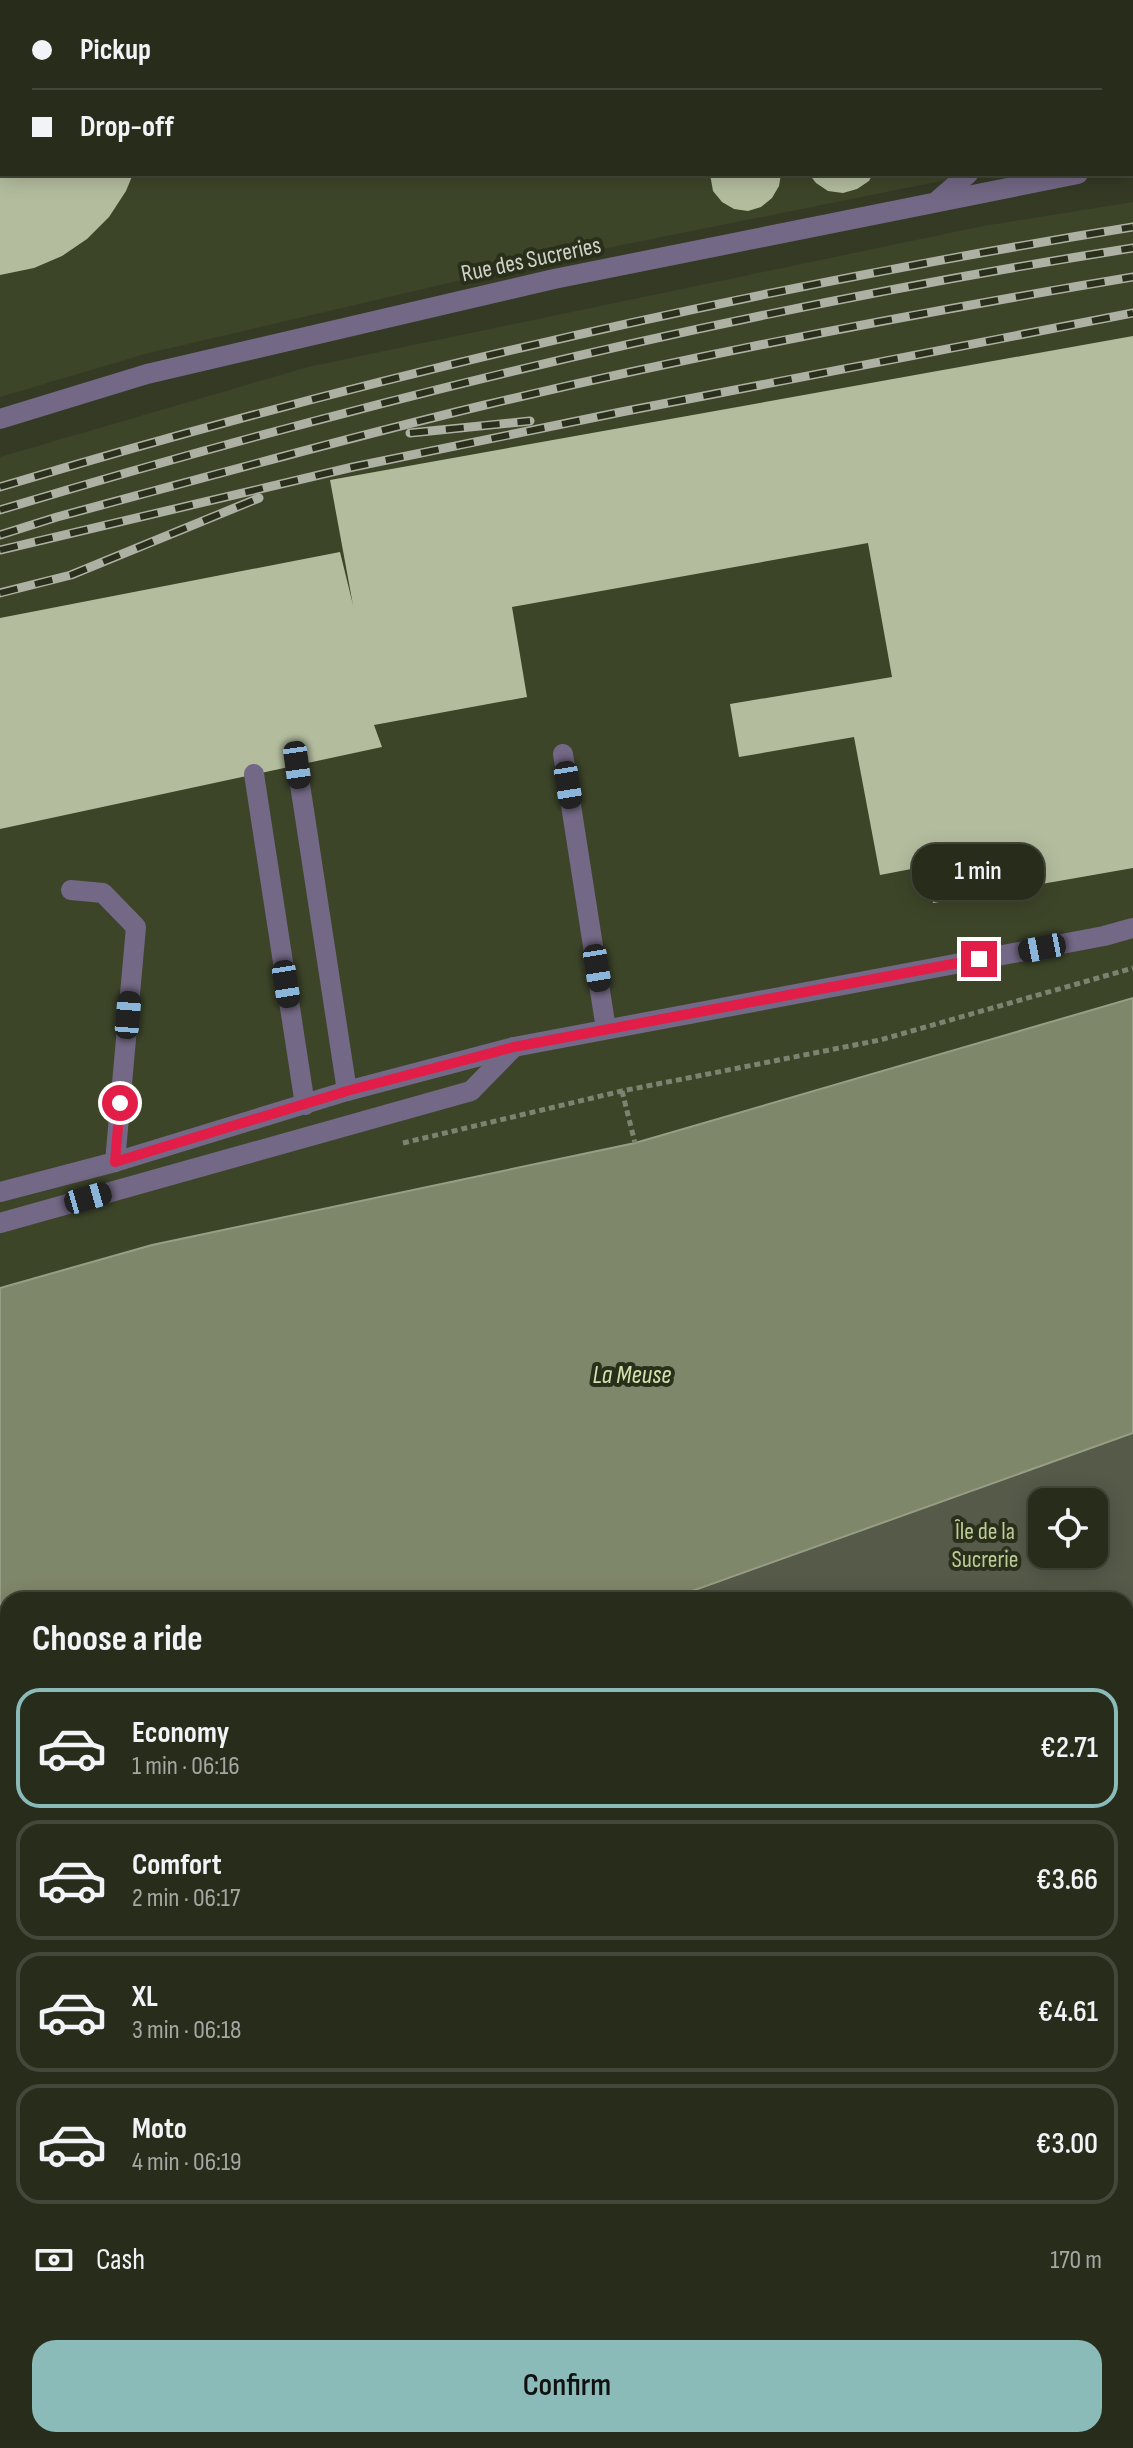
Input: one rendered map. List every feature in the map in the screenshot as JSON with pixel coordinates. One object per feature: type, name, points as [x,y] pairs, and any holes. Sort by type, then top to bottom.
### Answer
[{"type":"street","points":[[935,202],[966,176]]},
{"type":"street","name":"Rue des Sucreries","points":[[0,419],[147,374],[539,282],[1068,176]]},
{"type":"street","points":[[563,754],[606,1029]]},
{"type":"street","points":[[297,765],[347,1091]]},
{"type":"street","points":[[254,774],[305,1105]]},
{"type":"street","points":[[71,890],[103,893],[136,927],[115,1162]]},
{"type":"street","points":[[0,1192],[115,1162],[347,1091],[514,1047],[1133,928]]},
{"type":"street","points":[[0,1223],[471,1091],[514,1047]]},
{"type":"path","points":[[389,1147],[622,1091],[880,1040],[1133,968]]},
{"type":"path","points":[[622,1091],[635,1143]]},
{"type":"shaded area","points":[[0,176],[966,176],[552,259],[145,354],[0,397]]},
{"type":"shaded area","points":[[1133,202],[1133,998],[635,1143],[152,1245],[0,1288],[0,457],[308,367],[983,226]]},
{"type":"green space","name":"Île de la Sucrerie","points":[[1133,1433],[1133,1592],[689,1592]]},
{"type":"water","name":"La Meuse","points":[[1133,998],[1133,1433],[689,1592],[0,1592],[0,1288],[152,1245],[635,1143]]},
{"type":"building","points":[[0,176],[132,176],[109,217],[87,239],[62,256],[34,268],[0,275]]},
{"type":"building","points":[[710,176],[781,176],[772,198],[761,207],[748,211],[734,209],[722,202],[713,191]]},
{"type":"building","points":[[811,176],[872,176],[857,189],[843,193],[828,191]]},
{"type":"building","points":[[1133,336],[1133,868],[933,903],[927,866],[880,875],[854,737],[739,757],[730,704],[892,677],[868,543],[512,607],[527,697],[374,725],[382,747],[0,829],[0,618],[340,552],[353,605],[330,480]]},
{"type":"railway","points":[[0,487],[280,408],[562,338],[847,278],[1133,227]]},
{"type":"railway","points":[[0,510],[280,430],[562,360],[847,298],[1133,248]]},
{"type":"railway","points":[[0,535],[324,445],[565,386],[808,335],[1133,277]]},
{"type":"railway","points":[[0,550],[353,467],[1133,313]]},
{"type":"railway","points":[[410,433],[530,421]]},
{"type":"railway","points":[[0,593],[71,575],[259,498]]},
{"type":"route","points":[[120,1103],[115,1162],[347,1091],[514,1047],[979,959]]}]
